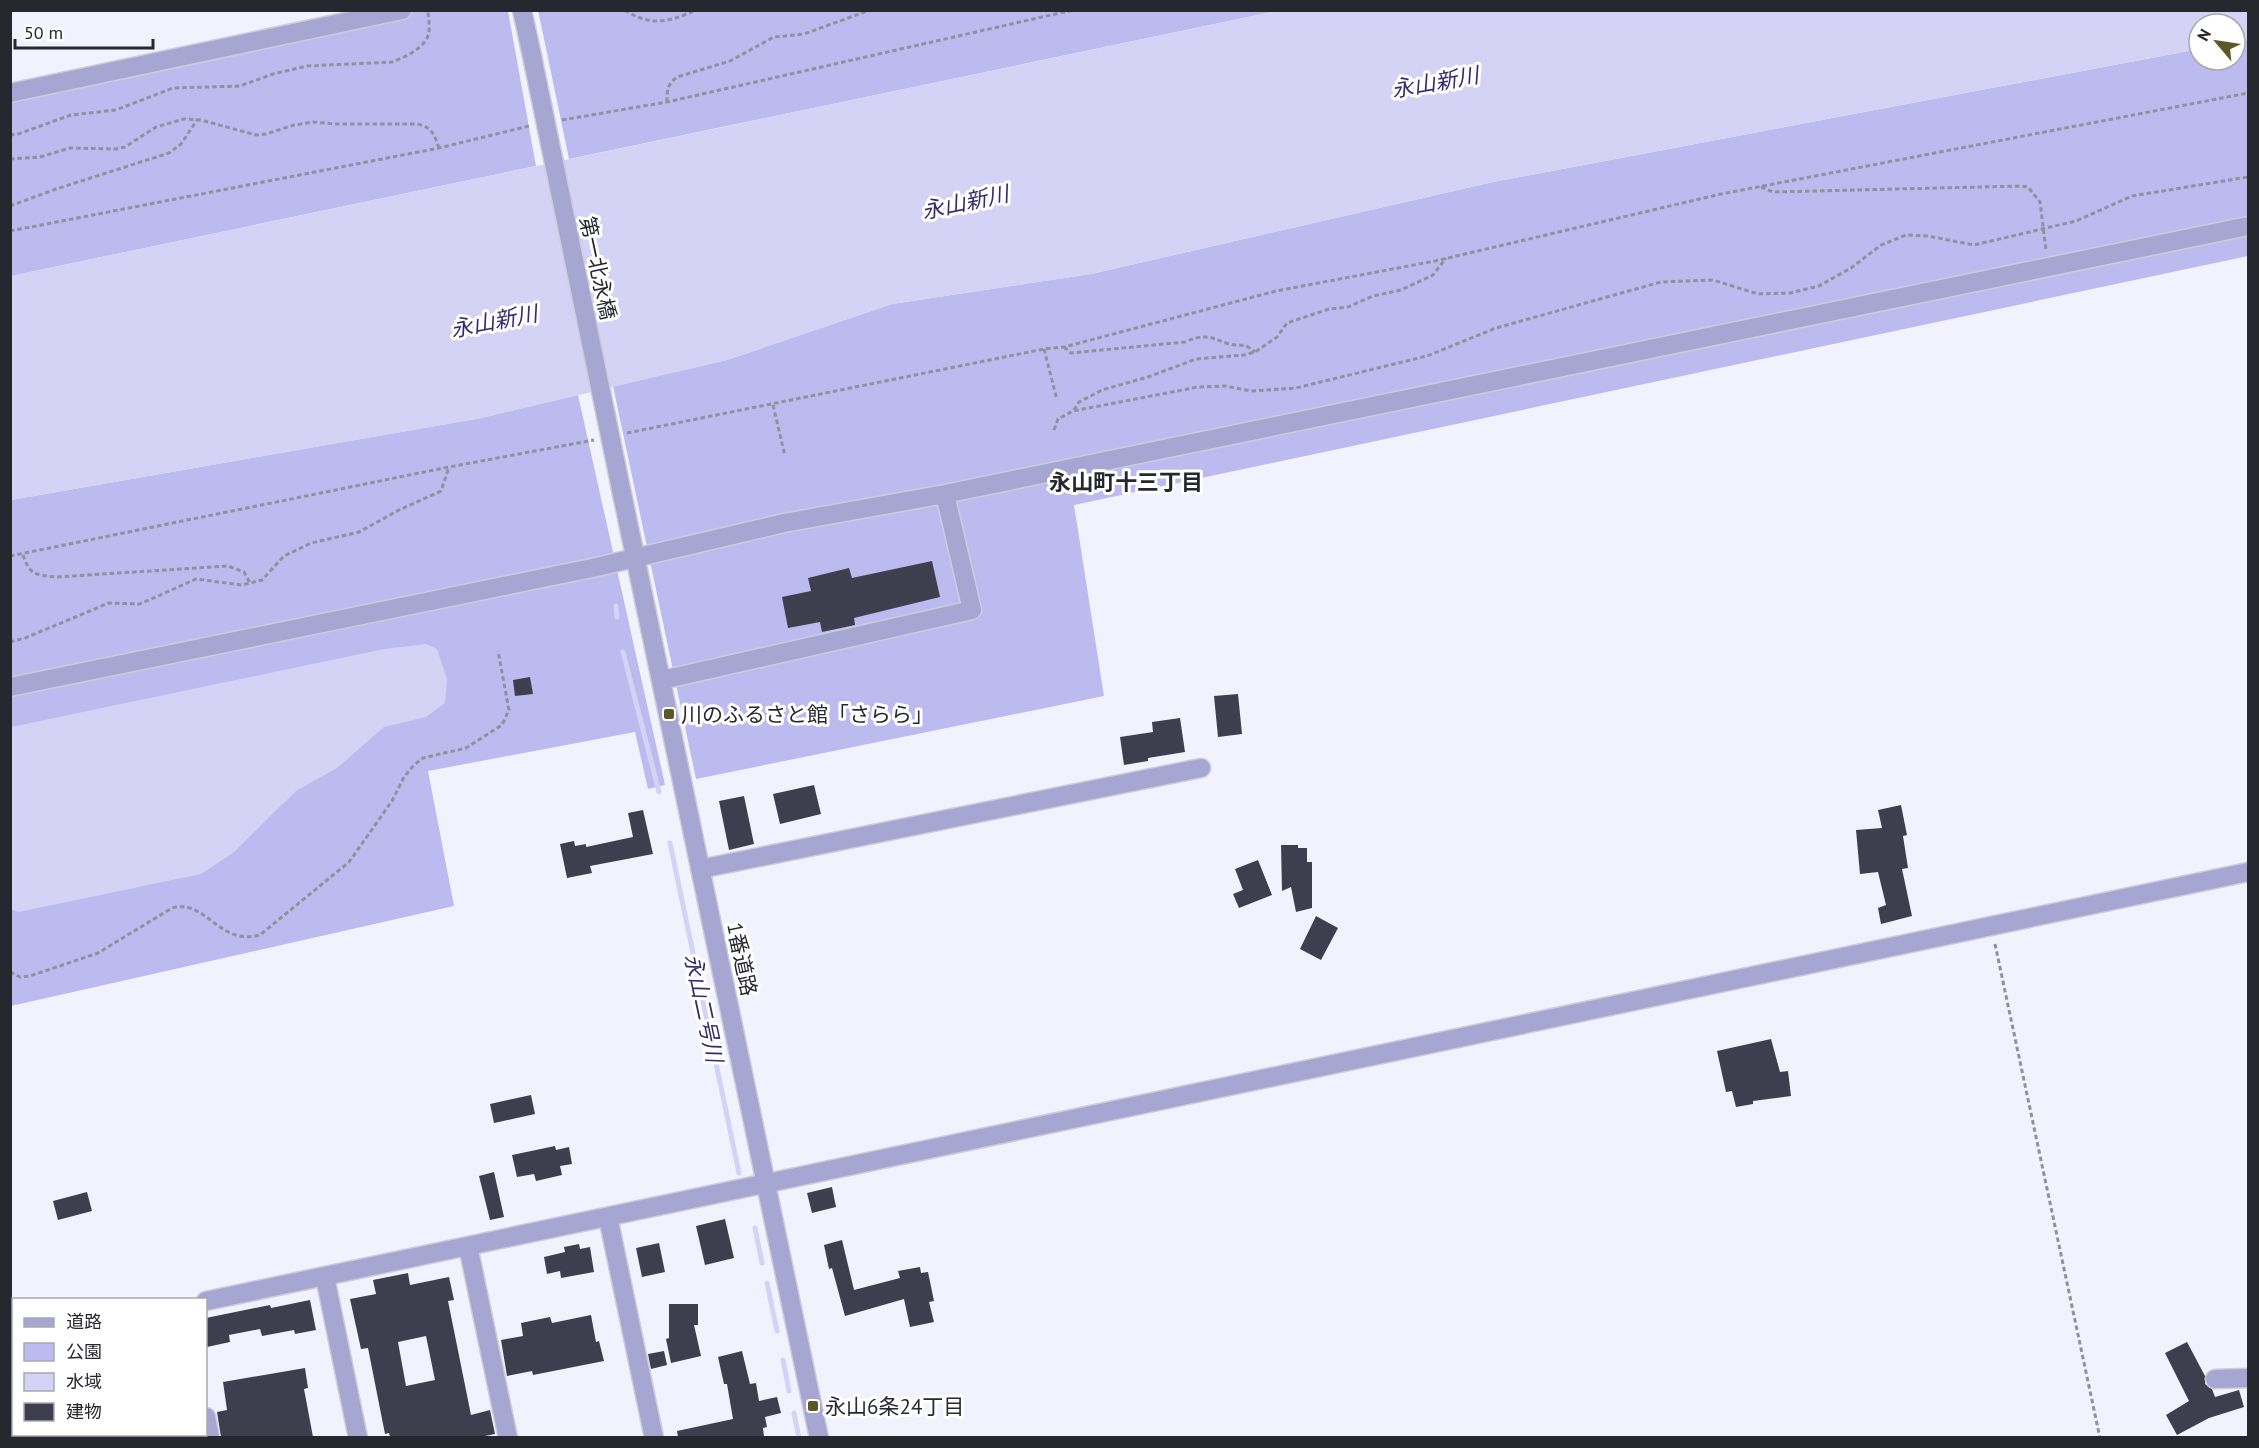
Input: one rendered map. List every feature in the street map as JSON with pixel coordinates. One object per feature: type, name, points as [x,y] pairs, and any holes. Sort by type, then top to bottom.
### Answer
[{"type":"street","points":[[10,93],[402,10]]},
{"type":"street","name":"第一北永橋","points":[[522,10],[621,489]]},
{"type":"street","points":[[10,687],[636,557],[784,523],[945,494],[2248,226]]},
{"type":"street","name":"1番道路","points":[[621,489],[819,1437]]},
{"type":"street","points":[[662,680],[972,610],[945,494]]},
{"type":"street","points":[[700,869],[1201,768]]},
{"type":"street","points":[[207,1300],[1991,924],[2248,872]]},
{"type":"street","points":[[608,1217],[654,1437]]},
{"type":"street","points":[[468,1246],[508,1437]]},
{"type":"street","points":[[325,1276],[358,1437]]},
{"type":"street","points":[[2214,1379],[2248,1378]]},
{"type":"street","points":[[207,1422],[210,1437]]},
{"type":"path","points":[[10,135],[70,116],[116,110],[173,88],[240,86],[273,74],[307,66],[392,62],[405,57],[427,39],[428,10]]},
{"type":"path","points":[[625,10],[637,18],[652,22],[667,20],[696,10]]},
{"type":"path","points":[[667,102],[667,89],[670,82],[677,77],[730,61],[774,37],[804,34],[870,10]]},
{"type":"path","points":[[625,434],[1044,349],[1064,347],[1276,291],[1446,258],[1760,186],[2248,93]]},
{"type":"path","points":[[10,159],[40,157],[70,148],[116,149],[125,147],[156,127],[184,118],[197,119],[256,135],[314,122],[417,124],[433,131],[439,148]]},
{"type":"path","points":[[10,206],[169,153],[182,144],[197,119]]},
{"type":"path","points":[[1054,430],[1058,419],[1073,411],[1198,387],[1225,386],[1251,391],[1296,388],[1427,356],[1496,328],[1661,282],[1713,280],[1758,294],[1790,293],[1819,286],[1851,268],[1881,244],[1906,234],[1974,245],[2076,221],[2132,196],[2248,177]]},
{"type":"path","points":[[1760,186],[1773,192],[2028,187],[2040,202],[2049,267]]},
{"type":"path","points":[[1073,411],[1079,402],[1102,390],[1196,359],[1255,352],[1277,337],[1287,323],[1329,309],[1348,308],[1373,296],[1401,290],[1433,275],[1446,258]]},
{"type":"path","points":[[1064,347],[1071,353],[1185,342],[1197,337],[1209,336],[1235,346],[1245,345],[1255,352]]},
{"type":"path","points":[[1044,349],[1058,400]]},
{"type":"path","points":[[773,405],[785,456]]},
{"type":"path","points":[[10,556],[602,438]]},
{"type":"path","points":[[10,642],[109,603],[140,604],[196,579],[242,585],[262,580],[284,556],[311,543],[359,532],[441,491],[449,467]]},
{"type":"path","points":[[23,554],[28,568],[36,575],[56,577],[228,566],[244,572],[250,583]]},
{"type":"path","points":[[10,972],[20,977],[30,976],[98,953],[172,908],[184,905],[193,908],[229,934],[249,938],[260,935],[349,862],[414,765],[423,758],[466,748],[502,726],[509,710],[498,651]]},
{"type":"path","points":[[1991,924],[2100,1437]]},
{"type":"green space","points":[[538,10],[1277,11],[569,159]]},
{"type":"green space","points":[[403,11],[508,11],[536,166],[11,276],[10,94]]},
{"type":"green space","points":[[2247,40],[2248,256],[1074,505],[1104,696],[696,779],[613,386],[727,360],[892,304],[1091,274],[1493,182],[2187,51],[2187,72],[2247,72]]},
{"type":"green space","points":[[578,395],[665,785],[648,789],[635,732],[428,771],[454,906],[11,1006],[11,500],[481,418]]},
{"type":"water","name":"永山新川","points":[[1277,11],[2248,11],[2248,40],[2247,12],[2187,12],[2187,51],[1493,182],[1091,274],[892,304],[727,360],[482,418],[11,500],[11,276]]},
{"type":"water","points":[[426,644],[437,649],[447,679],[445,703],[426,717],[384,727],[337,768],[296,791],[233,853],[201,874],[19,912],[11,910],[11,727],[384,649]]},
{"type":"building","points":[[932,561],[940,597],[854,618],[855,625],[822,632],[820,622],[788,628],[782,597],[811,591],[808,578],[849,568],[852,578]]},
{"type":"building","points":[[530,677],[533,694],[515,696],[513,680]]},
{"type":"building","points":[[1238,694],[1242,734],[1218,737],[1214,696]]},
{"type":"building","points":[[1180,718],[1185,752],[1148,758],[1148,761],[1124,765],[1120,737],[1153,732],[1152,722]]},
{"type":"building","points":[[814,785],[821,814],[780,824],[773,794]]},
{"type":"building","points":[[744,796],[754,844],[729,850],[719,801]]},
{"type":"building","points":[[1901,805],[1907,835],[1903,836],[1908,868],[1902,869],[1912,916],[1881,924],[1878,908],[1886,905],[1878,872],[1860,874],[1856,830],[1882,828],[1878,810]]},
{"type":"building","points":[[643,810],[653,854],[590,866],[592,873],[567,878],[560,844],[574,841],[575,846],[586,844],[586,847],[633,837],[628,813]]},
{"type":"building","points":[[1281,845],[1298,845],[1298,848],[1307,848],[1307,862],[1312,862],[1312,908],[1296,912],[1291,887],[1282,891]]},
{"type":"building","points":[[1258,860],[1272,895],[1239,908],[1233,894],[1243,890],[1235,869]]},
{"type":"building","points":[[1316,916],[1338,928],[1321,960],[1300,949]]},
{"type":"building","points":[[1771,1039],[1780,1072],[1788,1071],[1791,1096],[1753,1101],[1753,1104],[1736,1107],[1732,1091],[1726,1092],[1717,1051]]},
{"type":"building","points":[[531,1095],[535,1114],[494,1123],[490,1104]]},
{"type":"building","points":[[555,1146],[556,1150],[569,1147],[572,1164],[560,1166],[562,1175],[536,1181],[534,1174],[517,1177],[512,1155]]},
{"type":"building","points":[[494,1172],[504,1217],[490,1220],[479,1176]]},
{"type":"building","points":[[832,1187],[836,1207],[812,1213],[807,1193]]},
{"type":"building","points":[[87,1192],[92,1211],[58,1220],[53,1201]]},
{"type":"building","points":[[725,1219],[734,1258],[705,1265],[696,1226]]},
{"type":"building","points":[[842,1240],[854,1290],[900,1278],[898,1271],[920,1267],[921,1273],[928,1272],[934,1301],[929,1302],[934,1322],[910,1327],[904,1299],[845,1316],[832,1268],[829,1269],[824,1245]]},
{"type":"building","points":[[659,1243],[665,1272],[642,1277],[636,1248]]},
{"type":"building","points":[[579,1244],[580,1249],[590,1247],[594,1272],[561,1278],[560,1271],[547,1274],[544,1257],[565,1252],[564,1247]]},
{"type":"building","points":[[408,1273],[410,1285],[449,1277],[454,1300],[448,1301],[471,1415],[490,1410],[495,1434],[480,1437],[390,1437],[389,1433],[385,1434],[368,1348],[361,1349],[350,1299],[376,1294],[373,1280]],"holes":[[[426,1336],[435,1380],[406,1386],[398,1342]]]},
{"type":"building","points":[[310,1300],[316,1330],[295,1334],[294,1330],[262,1336],[260,1329],[229,1335],[230,1342],[207,1347],[207,1318],[270,1305],[271,1308]]},
{"type":"building","points":[[669,1304],[698,1304],[698,1325],[694,1325],[701,1356],[671,1363],[666,1339],[669,1338]]},
{"type":"building","points":[[591,1315],[596,1342],[599,1341],[604,1361],[533,1375],[532,1371],[507,1376],[501,1340],[523,1336],[521,1323],[550,1317],[552,1323]]},
{"type":"building","points":[[2187,1342],[2205,1376],[2205,1384],[2212,1389],[2215,1397],[2239,1390],[2244,1407],[2209,1418],[2177,1435],[2166,1415],[2189,1401],[2165,1353]]},
{"type":"building","points":[[664,1351],[667,1365],[651,1369],[648,1354]]},
{"type":"building","points":[[742,1351],[750,1384],[756,1383],[759,1401],[777,1397],[781,1413],[765,1417],[767,1427],[763,1428],[764,1437],[678,1437],[677,1431],[733,1419],[727,1384],[724,1384],[718,1357]]},
{"type":"building","points":[[305,1368],[308,1388],[304,1389],[313,1437],[221,1437],[217,1412],[227,1410],[223,1382]]},
{"type":"waterway","name":"永山二号川","points":[[616,606],[617,617]]},
{"type":"waterway","name":"永山二号川","points":[[623,652],[659,792]]},
{"type":"waterway","name":"永山二号川","points":[[670,843],[739,1173]]},
{"type":"waterway","name":"永山二号川","points":[[755,1228],[762,1263]]},
{"type":"waterway","name":"永山二号川","points":[[767,1283],[777,1331]]},
{"type":"waterway","name":"永山二号川","points":[[783,1360],[789,1391]]},
{"type":"waterway","name":"永山二号川","points":[[794,1413],[799,1438]]},
{"type":"place","name":"川のふるさと館「さらら」","points":[[669,714]]},
{"type":"place","name":"永山6条24丁目","points":[[813,1406]]},
{"type":"district","name":"永山町十三丁目","points":[[1126,482]]}]
